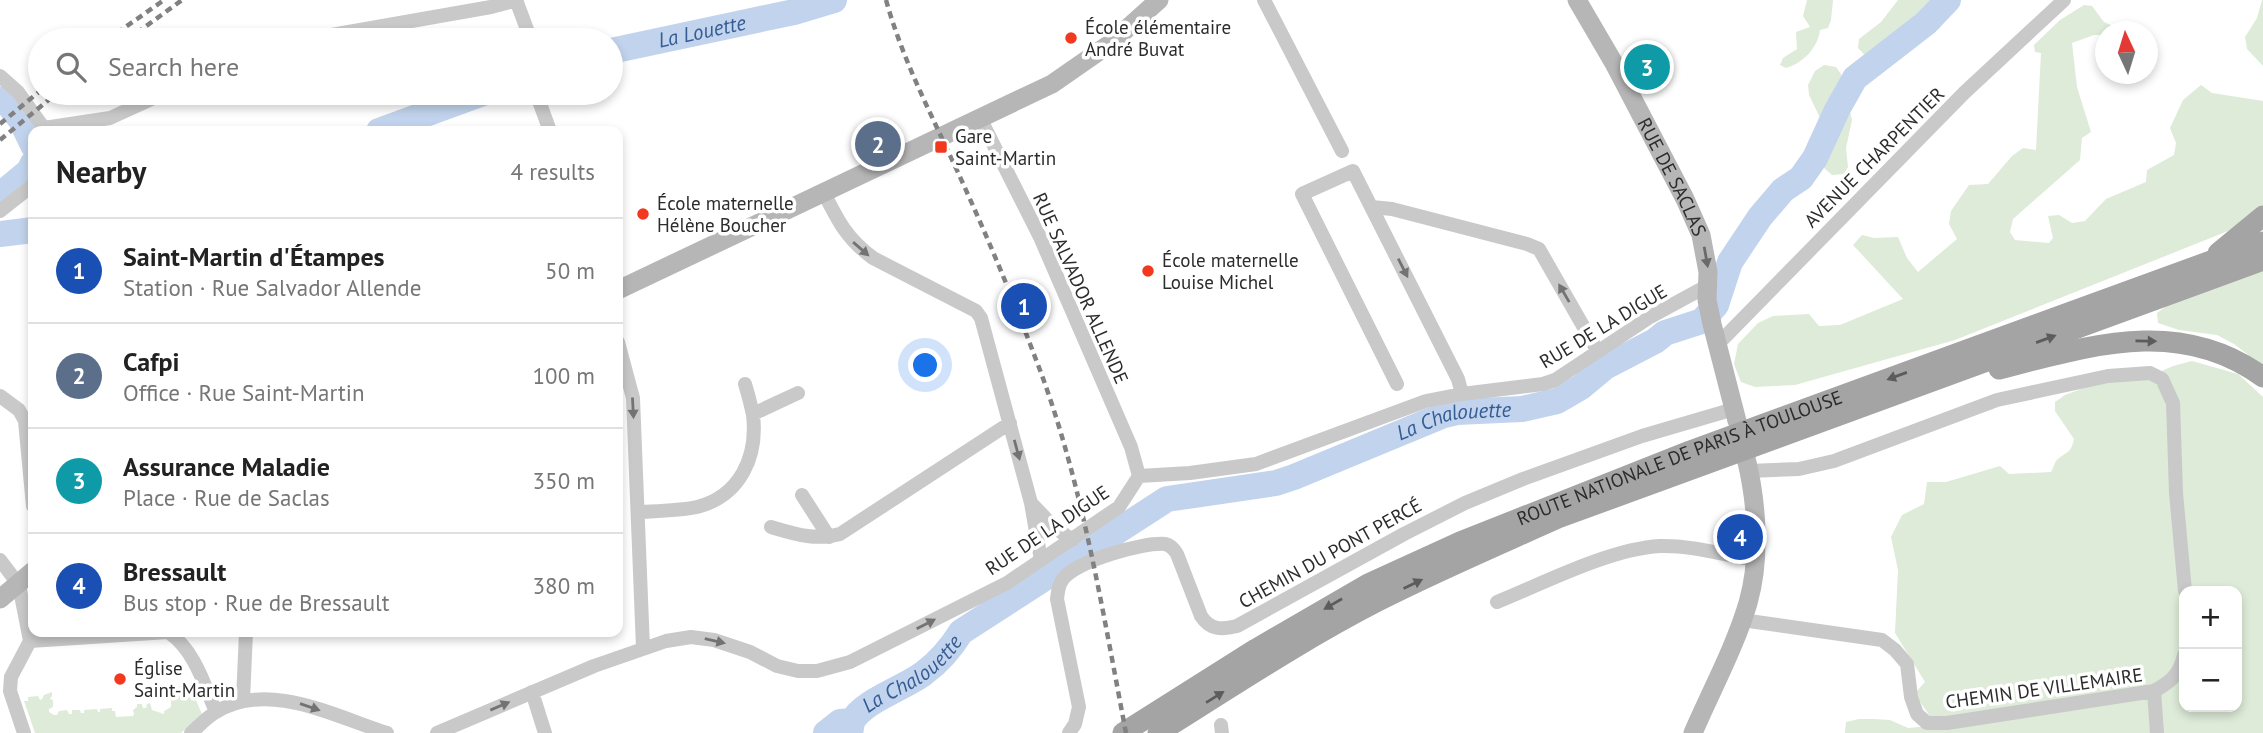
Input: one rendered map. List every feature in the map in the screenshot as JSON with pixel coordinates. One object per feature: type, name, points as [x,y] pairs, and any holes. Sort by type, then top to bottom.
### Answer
[{"type":"main road","points":[[2211,260],[2236,236],[2263,216]]},
{"type":"main road","name":"ROUTE NATIONALE DE PARIS À TOULOUSE","points":[[1123,733],[1256,649],[1368,584],[1460,542],[1690,452],[2263,242]]},
{"type":"main road","name":"ROUTE NATIONALE DE PARIS À TOULOUSE","points":[[1157,733],[1266,665],[1365,608],[1558,518],[2263,260]]},
{"type":"main road","points":[[1959,371],[1986,373],[2096,344],[2159,341],[2212,351],[2242,362],[2263,377]]},
{"type":"street","points":[[370,28],[517,0],[527,28]]},
{"type":"street","points":[[623,288],[1052,84],[1128,30],[1159,0]]},
{"type":"street","points":[[1264,0],[1342,151]]},
{"type":"street","name":"RUE DE SACLAS","points":[[1577,0],[1615,65],[1701,235],[1708,272],[1707,293],[1712,324],[1736,415]]},
{"type":"street","name":"AVENUE CHARPENTIER","points":[[1717,345],[1964,93],[2064,0]]},
{"type":"street","points":[[0,76],[18,92],[43,126]]},
{"type":"street","points":[[63,126],[110,118],[139,105]]},
{"type":"street","points":[[540,105],[548,126]]},
{"type":"street","points":[[100,126],[110,118]]},
{"type":"street","name":"RUE SALVADOR ALLENDE","points":[[980,118],[1046,251],[1131,447],[1139,476]]},
{"type":"street","points":[[1397,384],[1302,194],[1353,171],[1458,379],[1462,394]]},
{"type":"street","points":[[0,211],[28,190]]},
{"type":"street","points":[[824,193],[837,220],[860,248],[873,258],[976,311],[981,318],[1031,503],[1041,560]]},
{"type":"street","points":[[1372,206],[1539,249],[1598,352]]},
{"type":"street","name":"RUE DE LA DIGUE","points":[[438,733],[594,666],[666,641],[691,637],[714,640],[750,652],[777,666],[797,671],[817,671],[850,662],[1007,583],[1119,507],[1139,476],[1190,473],[1269,460],[1372,419],[1426,401],[1543,384],[1555,380],[1650,317],[1707,293]]},
{"type":"street","points":[[623,361],[633,398],[643,648]]},
{"type":"street","points":[[1693,733],[1749,600],[1756,561],[1748,464],[1799,469],[1834,461],[1997,400],[2108,376],[2150,373],[2162,379],[2173,403],[2176,493],[2185,586]]},
{"type":"street","points":[[638,512],[697,507],[718,499],[733,488],[746,471],[754,434],[753,414],[745,384]]},
{"type":"street","points":[[753,414],[798,393]]},
{"type":"street","points":[[0,396],[19,410],[25,421],[28,453]]},
{"type":"street","name":"CHEMIN DU PONT PERCÉ","points":[[1069,733],[1075,724],[1079,708],[1057,599],[1062,579],[1071,570],[1117,552],[1165,544],[1172,547],[1177,554],[1206,624],[1216,628],[1237,626],[1465,503],[1642,436],[1736,415]]},
{"type":"street","points":[[771,527],[810,537],[839,534],[1010,423]]},
{"type":"street","points":[[802,495],[830,537]]},
{"type":"street","points":[[1031,503],[1053,526],[1072,540]]},
{"type":"street","points":[[1497,602],[1595,562],[1634,550],[1661,546],[1756,561]]},
{"type":"street","points":[[0,560],[19,585],[28,631]]},
{"type":"street","points":[[0,599],[28,576]]},
{"type":"street","name":"CHEMIN DE VILLEMAIRE","points":[[1742,620],[1882,640],[1907,664],[1911,697],[1917,714],[1927,723],[1947,723],[2154,691]]},
{"type":"street","points":[[24,733],[5,693],[10,677],[30,641],[29,637]]},
{"type":"street","points":[[30,641],[91,637]]},
{"type":"street","points":[[175,637],[199,672],[210,722]]},
{"type":"street","points":[[243,700],[246,637]]},
{"type":"street","points":[[2157,733],[2154,691],[2172,681],[2179,671]]},
{"type":"street","points":[[532,692],[545,733]]},
{"type":"street","points":[[191,733],[243,700],[268,699],[290,700],[387,733]]},
{"type":"green space","points":[[1807,0],[1833,0],[1831,20],[1828,28],[1820,30],[1809,54],[1786,68],[1780,65],[1783,58],[1797,49],[1796,32],[1810,27],[1803,16]]},
{"type":"green space","points":[[1898,0],[1957,0],[1939,29],[1928,32],[1915,16],[1894,38],[1886,65],[1876,67],[1858,48],[1859,39],[1881,22]]},
{"type":"green space","points":[[2262,0],[2263,66],[2247,49],[2245,37],[2257,18]]},
{"type":"green space","points":[[2084,5],[2092,6],[2103,21],[2095,21],[2095,35],[2072,43],[2077,87],[2091,132],[2082,138],[2080,160],[2013,219],[2010,232],[2015,240],[2049,243],[2053,238],[2048,216],[2059,215],[2072,223],[2085,221],[2106,199],[2146,182],[2147,170],[2174,155],[2176,143],[2170,128],[2183,100],[2201,85],[2212,93],[2263,101],[2263,208],[2243,225],[1955,340],[1795,385],[1755,387],[1741,382],[1734,364],[1738,344],[1758,323],[1773,316],[1809,314],[1819,326],[1840,325],[1903,299],[1853,245],[1862,235],[1874,238],[1898,237],[1907,258],[1918,272],[1957,239],[1949,224],[1951,211],[1969,185],[1988,184],[2012,156],[2023,148],[2036,150],[2041,53],[2035,52],[2034,45],[2060,20]]},
{"type":"green space","points":[[1824,65],[1836,67],[1841,74],[1852,120],[1846,148],[1848,167],[1844,174],[1832,175],[1823,167],[1826,149],[1824,126],[1809,95],[1808,85],[1815,71]]},
{"type":"green space","points":[[2263,269],[2263,366],[2217,335],[2179,330],[2158,323],[2157,313],[2172,302]]},
{"type":"green space","points":[[2192,361],[2238,374],[2263,397],[2263,733],[1845,733],[1846,722],[1859,719],[1890,720],[1908,728],[1931,726],[1930,717],[1919,700],[1917,691],[1925,682],[1895,633],[1898,570],[1891,537],[1902,515],[1924,504],[1927,482],[1946,482],[2000,466],[2009,474],[2051,472],[2056,461],[2071,448],[2074,439],[2055,411],[2055,402],[2065,395],[2097,383],[2146,378]]},
{"type":"green space","points":[[187,680],[202,714],[181,733],[35,733],[24,701],[28,701],[28,697],[38,696],[40,700],[52,692],[50,699],[53,700],[53,707],[49,712],[54,715],[67,710],[72,714],[72,710],[84,713],[84,710],[97,709],[100,712],[100,709],[112,708],[116,717],[133,716],[137,704],[146,708],[150,703],[152,710],[164,714],[164,711],[171,707],[171,697],[164,693],[167,686],[182,687]]},
{"type":"waterway","name":"La Louette","points":[[623,48],[794,12],[834,0]]},
{"type":"waterway","name":"La Chalouette","points":[[850,733],[857,714],[929,669],[961,632],[1167,499],[1276,483],[1444,415],[1522,409],[1557,401],[1581,387],[1605,367],[1665,333],[1702,321],[1716,305],[1730,262],[1760,217],[1783,190],[1801,178],[1815,158],[1855,78],[1926,23],[1948,0]]},
{"type":"waterway","name":"La Louette","points":[[4,99],[21,120],[28,135]]},
{"type":"waterway","name":"La Louette","points":[[393,126],[450,105]]},
{"type":"waterway","name":"La Louette","points":[[0,195],[28,172]]},
{"type":"waterway","name":"La Louette","points":[[0,234],[28,231]]},
{"type":"waterway","name":"La Chalouette","points":[[826,733],[840,722],[852,721]]},
{"type":"railway","points":[[124,28],[164,0]]},
{"type":"railway","points":[[144,28],[182,0]]},
{"type":"railway","points":[[886,0],[908,64],[997,261],[1051,402],[1089,542],[1126,733]]},
{"type":"railway","points":[[0,124],[28,101]]},
{"type":"railway","points":[[0,140],[42,105]]},
{"type":"place","name":"École élémentaire André Buvat","points":[[1071,38]]},
{"type":"place","name":"Assurance Maladie","points":[[1647,67]]},
{"type":"place","name":"Cafpi","points":[[878,144]]},
{"type":"place","name":"Gare Saint-Martin","points":[[941,147]]},
{"type":"place","name":"École maternelle Hélène Boucher","points":[[643,214]]},
{"type":"place","name":"École maternelle Louise Michel","points":[[1148,271]]},
{"type":"place","name":"Saint-Martin d'Étampes","points":[[1024,306]]},
{"type":"place","name":"Bressault","points":[[1740,537]]},
{"type":"place","name":"Église Saint-Martin","points":[[120,679]]}]
